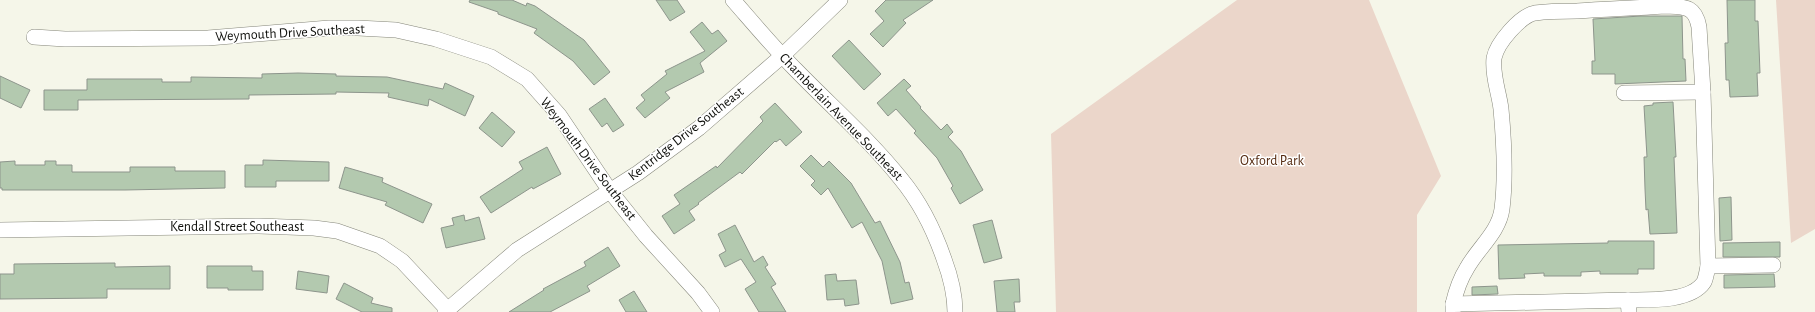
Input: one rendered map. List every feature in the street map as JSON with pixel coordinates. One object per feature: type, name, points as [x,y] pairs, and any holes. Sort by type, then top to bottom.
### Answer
[{"type":"street","name":"Chamberlain Avenue Southeast","points":[[733,0],[782,56],[880,154],[902,180],[923,211],[936,237],[947,267],[955,302],[955,312]]},
{"type":"street","name":"Kentridge Drive Southeast","points":[[446,310],[517,250],[638,173],[699,128],[782,56],[840,0]]},
{"type":"street","points":[[1665,6],[1683,7],[1693,10],[1697,17],[1703,92],[1708,266],[1704,282],[1689,294],[1629,306],[1453,308],[1458,286],[1467,268],[1489,238],[1498,223],[1502,211],[1504,193],[1502,121],[1494,76],[1494,58],[1500,43],[1510,30],[1533,13],[1665,6]]},
{"type":"street","name":"Weymouth Drive Southeast","points":[[34,37],[65,39],[208,38],[329,28],[358,28],[396,30],[436,39],[491,57],[527,79],[558,115],[610,191],[646,236],[698,293],[712,312]]},
{"type":"street","points":[[1624,93],[1703,92]]},
{"type":"street","name":"Kendall Street Southeast","points":[[0,230],[259,226],[337,230],[380,246],[402,261],[446,310]]},
{"type":"street","points":[[1708,266],[1773,265]]},
{"type":"green space","name":"Oxford Park","points":[[1237,0],[1369,0],[1441,176],[1417,215],[1417,312],[1056,312],[1051,134]]},
{"type":"green space","points":[[1776,0],[1815,0],[1815,229],[1791,243]]},
{"type":"building","points":[[470,0],[512,0],[526,6],[527,3],[535,6],[584,40],[610,72],[594,85],[573,61],[534,33],[537,29],[498,14],[498,12],[469,2]]},
{"type":"building","points":[[656,0],[677,0],[685,12],[670,21]]},
{"type":"building","points":[[886,0],[933,0],[903,20],[906,23],[883,47],[870,34],[884,21],[875,11]]},
{"type":"building","points":[[1727,0],[1755,0],[1755,21],[1758,21],[1760,73],[1757,73],[1758,96],[1730,97],[1729,80],[1726,80],[1725,43],[1728,43]]},
{"type":"building","points":[[1641,16],[1682,16],[1683,59],[1685,59],[1686,81],[1615,84],[1615,74],[1592,74],[1592,61],[1595,61],[1593,19]]},
{"type":"building","points":[[702,22],[712,34],[718,30],[727,41],[700,63],[704,72],[665,92],[670,98],[645,118],[636,108],[645,100],[641,95],[667,74],[665,71],[705,51],[690,32]]},
{"type":"building","points":[[849,40],[881,74],[864,90],[832,56]]},
{"type":"building","points":[[262,74],[336,74],[336,76],[387,77],[443,89],[445,83],[474,96],[465,116],[429,99],[428,106],[388,97],[389,93],[336,92],[336,94],[249,95],[249,99],[78,100],[78,110],[44,110],[44,90],[87,90],[87,79],[162,79],[162,82],[191,82],[191,77],[262,78]]},
{"type":"building","points":[[0,76],[30,90],[21,108],[0,98]]},
{"type":"building","points":[[904,79],[911,86],[906,90],[921,107],[920,108],[941,130],[947,124],[953,132],[948,137],[961,151],[983,190],[960,204],[951,188],[953,186],[937,158],[914,133],[916,131],[896,109],[888,116],[877,103]]},
{"type":"building","points":[[605,98],[624,125],[613,132],[607,123],[602,127],[589,109]]},
{"type":"building","points":[[1673,102],[1676,157],[1674,157],[1677,233],[1650,234],[1648,209],[1646,210],[1645,189],[1644,157],[1647,157],[1644,106],[1653,105],[1653,103]]},
{"type":"building","points":[[775,103],[802,132],[786,146],[780,139],[776,142],[775,141],[742,174],[740,172],[689,211],[695,220],[674,234],[662,216],[680,204],[674,195],[716,166],[717,168],[763,121],[760,117]]},
{"type":"building","points":[[492,112],[515,132],[502,147],[479,128]]},
{"type":"building","points":[[547,147],[561,174],[533,189],[532,187],[491,213],[480,197],[523,169],[519,162]]},
{"type":"building","points":[[811,155],[823,167],[829,161],[851,183],[875,223],[880,221],[900,262],[905,283],[909,282],[913,299],[891,304],[882,261],[862,222],[852,228],[828,188],[821,195],[811,185],[815,181],[800,166]]},
{"type":"building","points":[[263,160],[329,162],[329,181],[276,181],[276,187],[245,187],[245,165],[263,165]]},
{"type":"building","points":[[15,161],[15,165],[45,165],[45,161],[56,161],[56,165],[72,165],[72,172],[130,172],[130,167],[175,167],[175,171],[225,171],[225,188],[2,190],[2,188],[0,188],[0,162]]},
{"type":"building","points":[[345,167],[383,178],[382,182],[432,204],[423,223],[385,205],[387,202],[339,188]]},
{"type":"building","points":[[1731,197],[1732,240],[1720,241],[1719,198]]},
{"type":"building","points":[[464,215],[465,221],[479,217],[485,239],[446,248],[441,228],[454,225],[452,218]]},
{"type":"building","points":[[992,220],[1002,258],[984,263],[973,225]]},
{"type":"building","points":[[735,225],[754,262],[763,256],[768,265],[765,267],[776,284],[771,287],[786,312],[759,312],[745,289],[756,282],[741,259],[725,267],[719,255],[726,251],[718,234]]},
{"type":"building","points":[[1608,241],[1654,241],[1654,269],[1638,269],[1638,274],[1600,274],[1600,271],[1581,272],[1581,276],[1544,276],[1544,273],[1524,274],[1525,278],[1499,279],[1498,245],[1608,243]]},
{"type":"building","points":[[1780,242],[1780,257],[1723,257],[1723,243]]},
{"type":"building","points":[[608,247],[620,266],[587,286],[590,291],[550,312],[509,312],[544,290],[543,289],[586,266],[584,262]]},
{"type":"building","points":[[115,263],[115,267],[170,266],[170,289],[107,289],[107,298],[0,299],[0,274],[14,274],[14,264]]},
{"type":"building","points":[[207,266],[252,266],[252,271],[263,271],[263,290],[228,290],[228,288],[207,288]]},
{"type":"building","points":[[298,271],[329,276],[327,293],[296,289]]},
{"type":"building","points":[[836,274],[837,281],[856,280],[859,304],[845,306],[844,299],[827,300],[825,275]]},
{"type":"building","points":[[1774,274],[1775,287],[1724,288],[1724,275]]},
{"type":"building","points":[[1019,279],[1020,302],[1014,302],[1015,312],[997,312],[994,281]]},
{"type":"building","points":[[344,283],[373,298],[371,303],[392,308],[392,312],[362,312],[336,299]]},
{"type":"building","points":[[1497,286],[1498,294],[1472,295],[1472,287]]},
{"type":"building","points":[[634,291],[647,312],[626,312],[619,300]]}]
